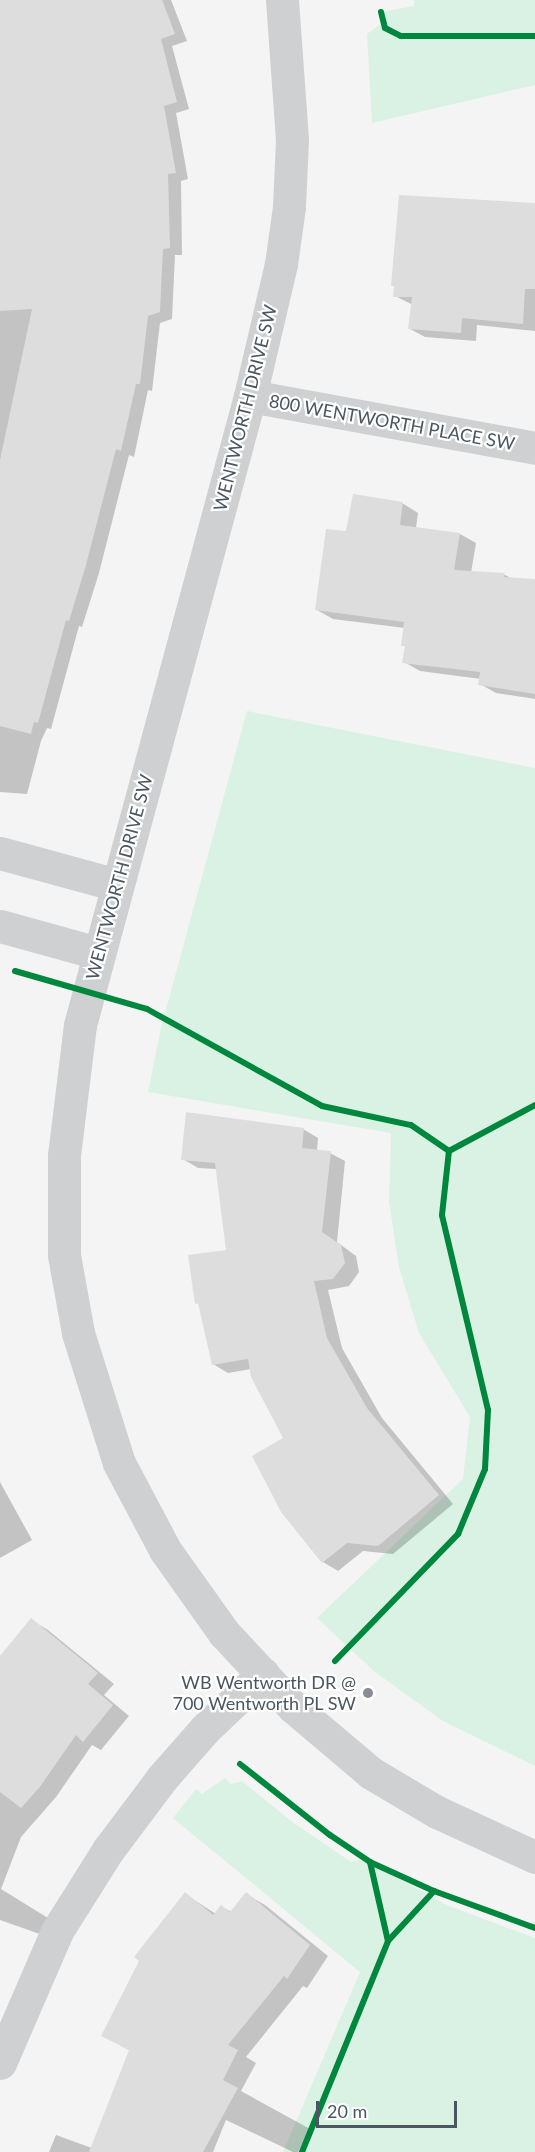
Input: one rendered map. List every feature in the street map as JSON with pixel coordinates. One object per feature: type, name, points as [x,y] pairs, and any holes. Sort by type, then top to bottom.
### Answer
[{"type":"street","name":"WENTWORTH DRIVE SW","points":[[282,0],[292,140],[289,207],[281,264],[250,396],[80,1025],[64,1156],[64,1255],[78,1333],[119,1463],[160,1540],[224,1634],[293,1707],[371,1773],[437,1812],[535,1857]]},
{"type":"street","name":"800 WENTWORTH PLACE SW","points":[[250,396],[535,448]]},
{"type":"street","points":[[0,853],[117,885]]},
{"type":"street","points":[[0,926],[98,953]]},
{"type":"street","points":[[0,2062],[57,1931],[108,1850],[162,1778],[205,1729],[263,1674]]},
{"type":"green space","points":[[414,0],[535,0],[535,85],[372,123],[367,34],[382,23],[381,16],[386,11],[414,6]]},
{"type":"green space","points":[[247,711],[535,768],[535,1766],[443,1721],[375,1672],[317,1618],[463,1479],[470,1417],[419,1333],[399,1267],[389,1201],[391,1133],[148,1092],[161,1028]]},
{"type":"green space","points":[[225,1778],[231,1784],[242,1781],[291,1821],[351,1862],[363,1859],[449,1906],[535,1938],[535,2152],[283,2152],[360,1972],[173,1818],[196,1789],[202,1794]]},
{"type":"building","points":[[0,0],[162,0],[175,34],[161,39],[177,102],[164,106],[176,173],[168,174],[170,248],[163,249],[160,312],[148,316],[140,384],[136,384],[121,451],[116,449],[86,565],[69,621],[66,620],[38,723],[34,722],[31,734],[0,726],[0,460],[32,309],[0,311]]},
{"type":"building","points":[[399,195],[535,203],[535,289],[525,289],[523,324],[462,318],[461,333],[408,329],[412,297],[393,297],[394,286],[391,286]]},
{"type":"building","points":[[353,494],[403,502],[400,525],[460,533],[454,570],[505,573],[504,577],[535,579],[535,694],[478,685],[480,672],[402,663],[405,646],[401,646],[404,622],[315,610],[326,529],[346,531]]},
{"type":"building","points":[[186,1112],[304,1128],[302,1148],[331,1151],[322,1232],[341,1245],[345,1263],[333,1279],[314,1281],[327,1338],[367,1408],[439,1495],[378,1546],[347,1543],[322,1563],[281,1512],[252,1456],[283,1438],[251,1377],[248,1359],[212,1365],[198,1303],[195,1304],[188,1255],[226,1250],[215,1163],[181,1160]]},
{"type":"building","points":[[31,1618],[98,1673],[88,1684],[113,1705],[83,1742],[76,1735],[39,1788],[21,1808],[0,1792],[0,1656]]},
{"type":"building","points":[[185,1892],[213,1915],[221,1905],[230,1912],[246,1892],[310,1945],[287,1979],[284,1976],[228,2045],[238,2050],[223,2080],[238,2088],[203,2152],[89,2152],[129,2050],[101,2036],[139,1961],[134,1957]]},
{"type":"cycle path","points":[[381,12],[385,28],[401,36],[535,36]]},
{"type":"cycle path","points":[[15,971],[147,1009],[322,1106],[411,1125],[449,1151]]},
{"type":"cycle path","points":[[335,1661],[458,1534],[485,1469],[488,1410],[442,1215],[449,1151],[535,1105]]},
{"type":"cycle path","points":[[240,1764],[330,1835],[370,1862],[388,1941]]},
{"type":"cycle path","points":[[370,1862],[434,1891],[535,1928]]},
{"type":"cycle path","points":[[302,2152],[388,1941],[434,1891]]},
{"type":"place","name":"WB Wentworth DR @ 700 Wentworth PL SW","points":[[368,1693]]}]
